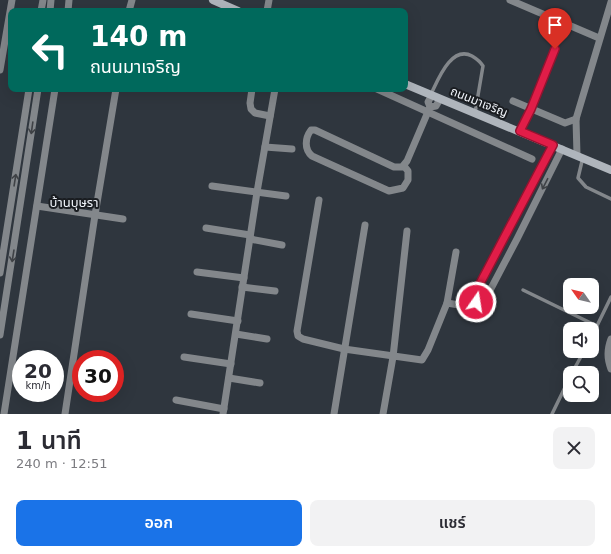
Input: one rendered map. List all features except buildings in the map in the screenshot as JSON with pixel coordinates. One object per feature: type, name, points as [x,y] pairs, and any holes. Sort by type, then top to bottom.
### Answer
[{"type":"main road","points":[[213,0],[231,8]]},
{"type":"main road","name":"ถนนมาเจริญ","points":[[408,85],[611,170]]},
{"type":"street","points":[[510,0],[599,38]]},
{"type":"street","points":[[580,156],[576,118],[611,2]]},
{"type":"street","points":[[0,70],[8,23]]},
{"type":"street","points":[[520,131],[531,109],[555,49]]},
{"type":"street","points":[[0,273],[29,92]]},
{"type":"street","points":[[0,335],[38,92]]},
{"type":"street","points":[[4,414],[55,92]]},
{"type":"street","points":[[65,414],[116,92]]},
{"type":"street","points":[[252,92],[250,103],[251,109],[255,113],[270,116]]},
{"type":"street","points":[[176,400],[224,411],[257,192],[274,92]]},
{"type":"street","points":[[385,92],[429,110],[532,159]]},
{"type":"street","points":[[404,166],[429,110],[428,102],[431,95]]},
{"type":"street","points":[[429,110],[436,106],[440,99]]},
{"type":"street","points":[[513,101],[565,123],[576,118]]},
{"type":"street","points":[[311,130],[315,130],[394,167],[404,166],[408,171],[408,180],[403,188],[390,191],[312,156],[308,152],[306,145],[307,136],[311,130]]},
{"type":"street","points":[[476,302],[475,293],[553,145]]},
{"type":"street","points":[[265,147],[292,149]]},
{"type":"street","points":[[447,303],[471,307],[475,306],[476,302],[486,298],[562,149]]},
{"type":"street","points":[[212,186],[286,196]]},
{"type":"street","points":[[319,200],[297,331],[298,336],[303,339],[344,350],[422,360],[428,350],[447,303],[456,252]]},
{"type":"street","points":[[11,202],[21,203]]},
{"type":"street","points":[[37,206],[123,219]]},
{"type":"street","points":[[334,414],[365,226]]},
{"type":"street","points":[[206,228],[282,245]]},
{"type":"street","points":[[383,414],[393,357],[407,231]]},
{"type":"street","points":[[197,272],[244,278]]},
{"type":"street","points":[[242,288],[275,291]]},
{"type":"street","points":[[191,314],[238,321]]},
{"type":"street","points":[[236,334],[267,339]]},
{"type":"street","points":[[611,339],[608,349],[608,361],[611,369]]},
{"type":"street","points":[[184,357],[231,364]]},
{"type":"street","points":[[229,378],[260,383]]},
{"type":"lane","points":[[431,95],[446,65],[460,54],[469,55],[480,61],[482,66],[475,113]]},
{"type":"lane","points":[[580,156],[578,178],[586,187],[611,199]]},
{"type":"lane","points":[[523,290],[589,322]]},
{"type":"lane","points":[[599,322],[611,297]]},
{"type":"lane","points":[[552,414],[563,392]]},
{"type":"district","name":"บ้านบุษรา","points":[[74,202]]},
{"type":"route","points":[[476,302],[475,293],[553,145],[520,131],[531,109],[555,49]]}]
